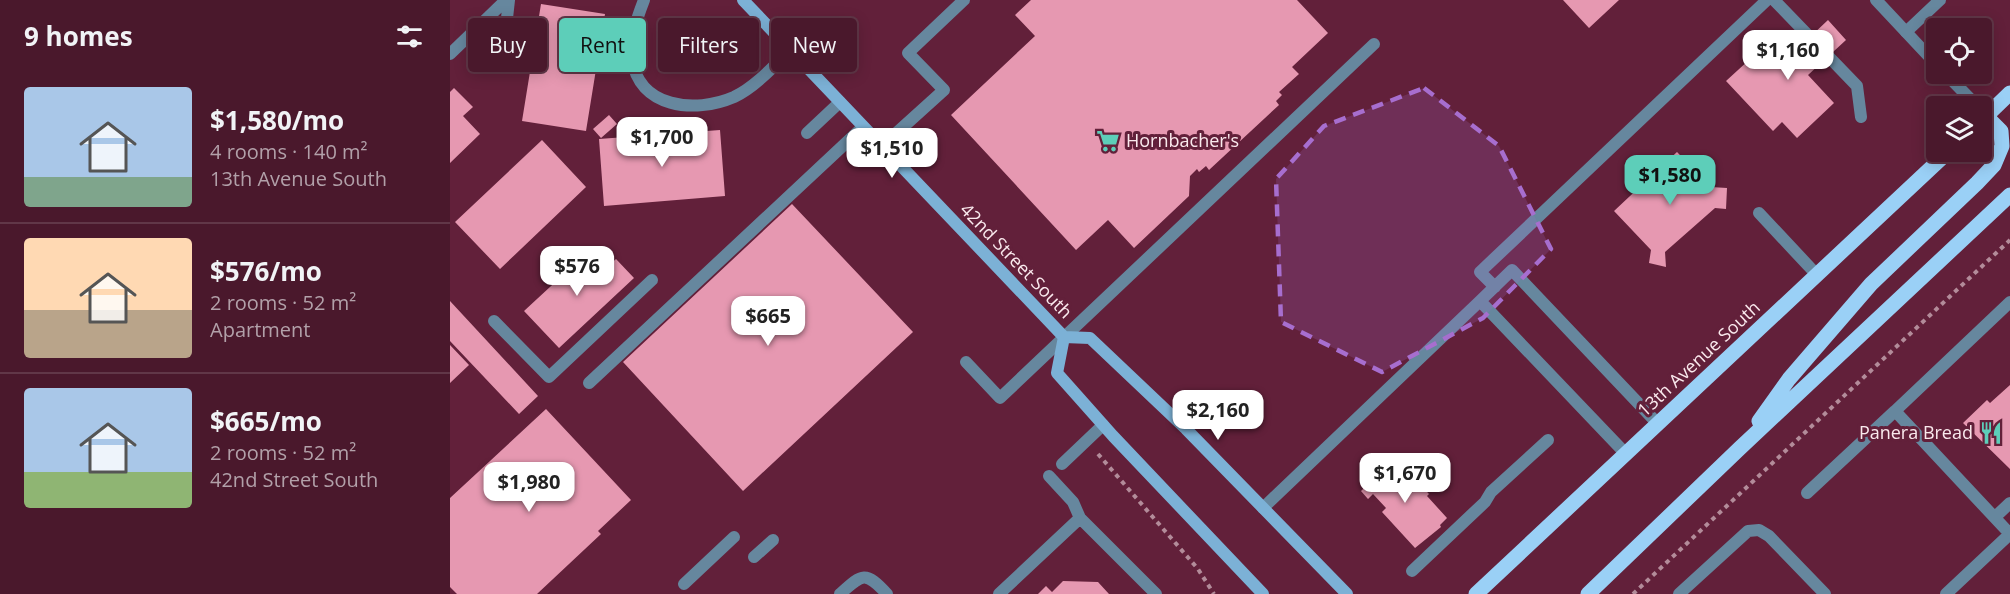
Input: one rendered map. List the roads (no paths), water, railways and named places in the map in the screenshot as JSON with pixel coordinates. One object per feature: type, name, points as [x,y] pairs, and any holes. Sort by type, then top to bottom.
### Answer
[{"type":"main road","name":"42nd Street South","points":[[743,0],[771,30]]},
{"type":"main road","name":"42nd Street South","points":[[811,72],[1064,337],[1090,338],[1186,429],[1347,594]]},
{"type":"main road","points":[[1992,106],[2010,93]]},
{"type":"main road","points":[[1740,448],[1789,379],[1871,284],[1994,165],[2002,146],[2001,131],[1992,122]]},
{"type":"main road","name":"13th Avenue South","points":[[1476,594],[1937,162]]},
{"type":"main road","points":[[1588,594],[2010,195]]},
{"type":"main road","name":"42nd Street South","points":[[1064,337],[1057,373],[1103,425],[1263,594]]},
{"type":"street","points":[[507,18],[508,0]]},
{"type":"street","points":[[450,54],[508,0]]},
{"type":"street","points":[[644,0],[632,38],[632,56],[635,73],[642,87],[654,96],[680,105],[707,104],[735,97],[771,68]]},
{"type":"street","points":[[882,147],[944,90],[908,53],[964,0]]},
{"type":"street","points":[[1495,287],[1480,272],[1767,0]]},
{"type":"street","points":[[1774,0],[1857,86],[1862,117]]},
{"type":"street","points":[[1876,0],[1926,53]]},
{"type":"street","points":[[1906,32],[1940,0]]},
{"type":"street","points":[[966,362],[1000,398],[1374,44]]},
{"type":"street","points":[[1955,84],[1966,96]]},
{"type":"street","points":[[807,133],[840,102]]},
{"type":"street","points":[[589,383],[863,127]]},
{"type":"street","points":[[1758,213],[1817,275]]},
{"type":"street","points":[[1263,508],[1512,270],[1658,424]]},
{"type":"street","points":[[494,321],[549,377],[652,280]]},
{"type":"street","points":[[1480,301],[1626,454]]},
{"type":"street","points":[[1807,493],[2010,302]]},
{"type":"street","points":[[1895,411],[2010,534],[1946,594]]},
{"type":"street","points":[[1062,464],[1103,425]]},
{"type":"street","points":[[1412,571],[1485,502],[1491,492],[1548,440]]},
{"type":"street","points":[[1050,476],[1072,502],[1080,518],[1156,594]]},
{"type":"street","points":[[1995,517],[2010,503]]},
{"type":"street","points":[[999,594],[1080,518]]},
{"type":"street","points":[[1679,594],[1748,531],[1759,530],[1769,536],[1825,594]]},
{"type":"street","points":[[684,584],[734,537]]},
{"type":"street","points":[[754,558],[773,540]]},
{"type":"street","points":[[840,594],[857,578],[870,578],[884,590]]},
{"type":"place","name":"Hornbacher's","points":[[1108,141]]},
{"type":"place","name":"Panera Bread","points":[[1991,433]]}]
